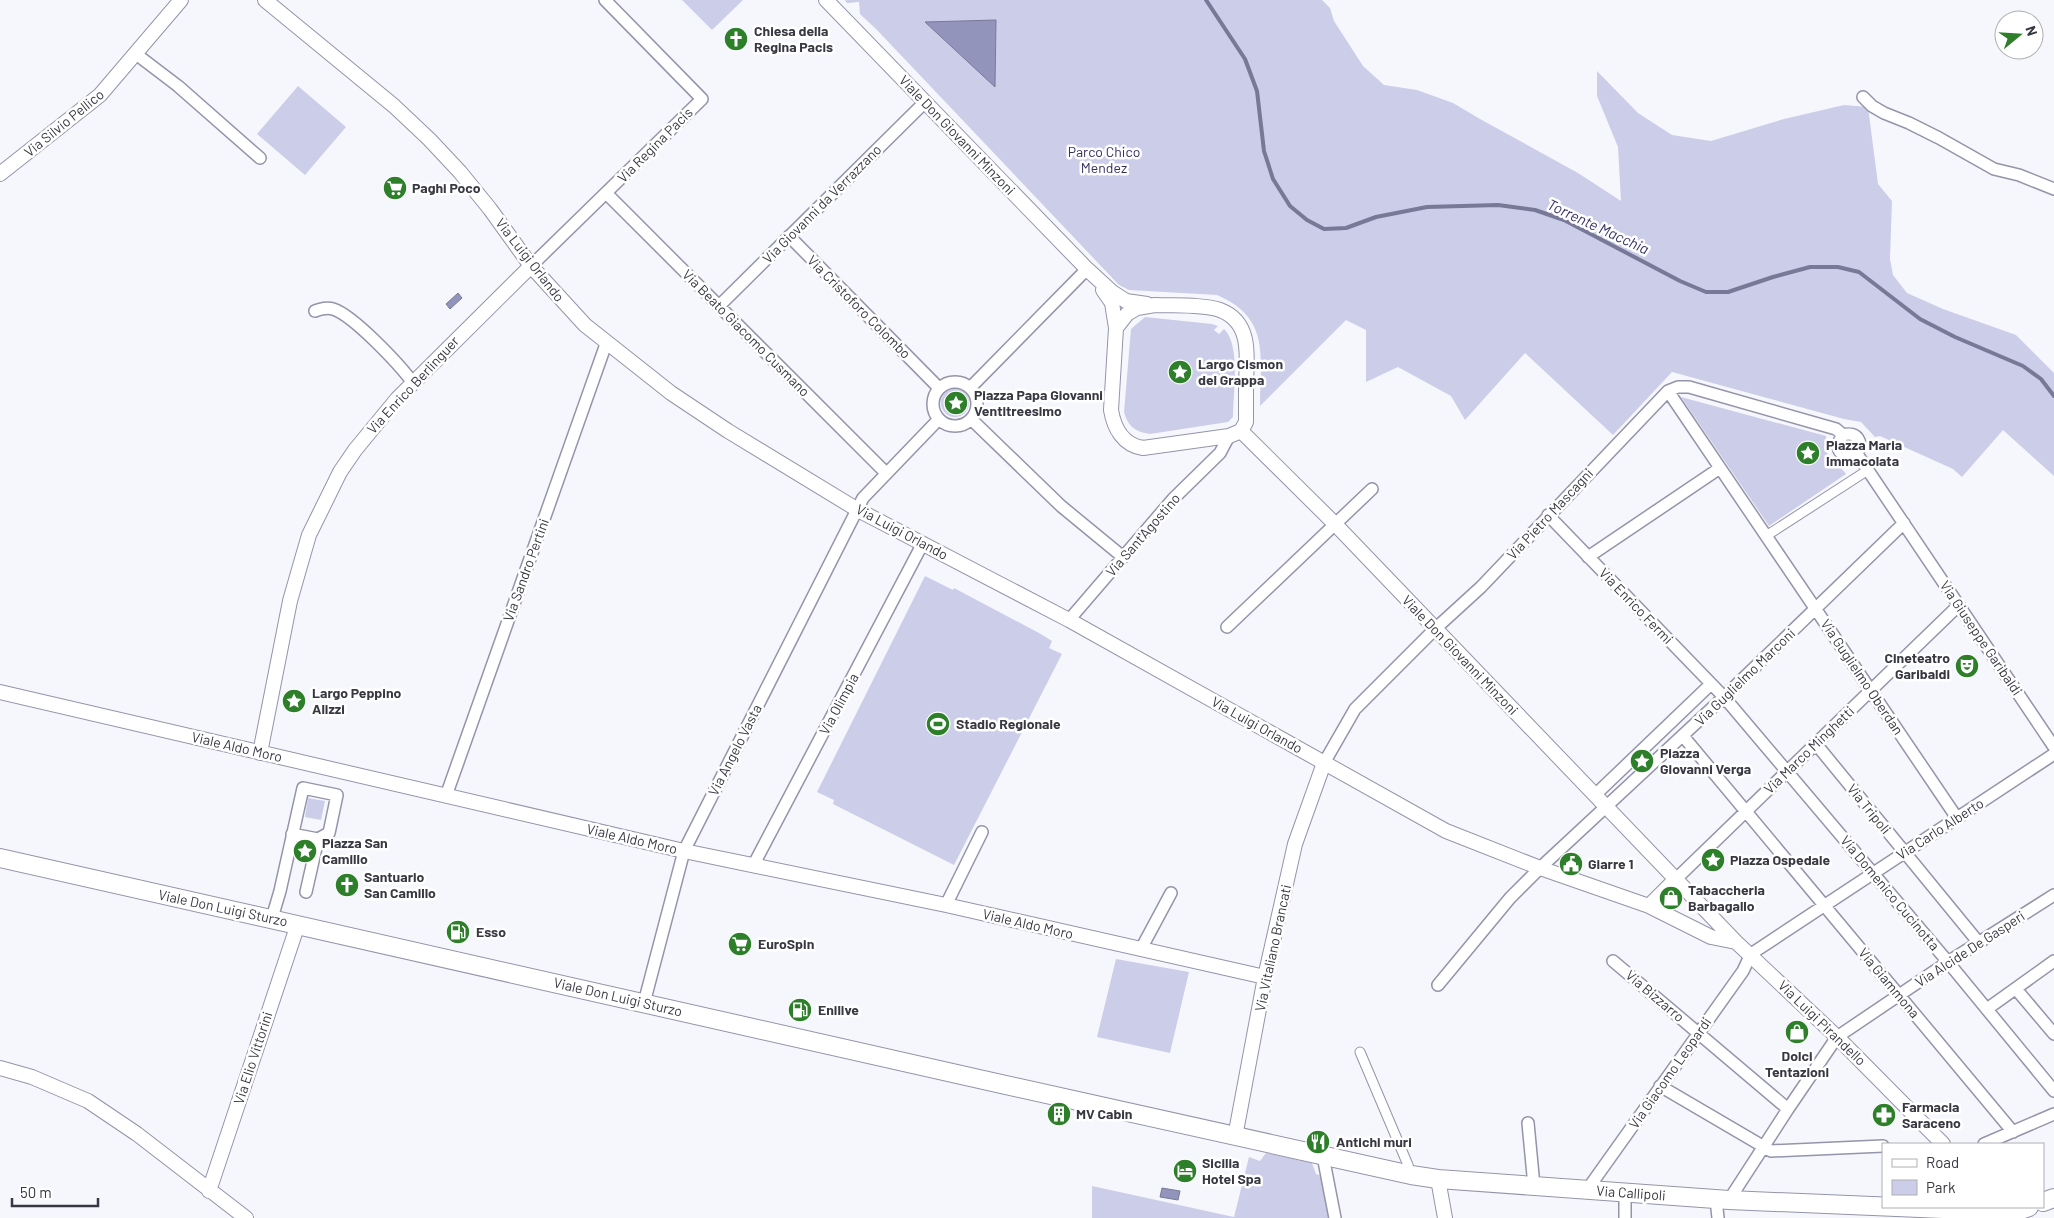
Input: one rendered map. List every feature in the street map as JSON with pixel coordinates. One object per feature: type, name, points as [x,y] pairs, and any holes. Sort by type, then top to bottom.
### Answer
[{"type":"main road","name":"Viale Don Luigi Sturzo","points":[[0,858],[1236,1137]]},
{"type":"main road","name":"Via Callipoli","points":[[1236,1137],[1438,1180],[1953,1214],[2004,1212]]},
{"type":"street","name":"Via Silvio Pellico","points":[[0,174],[100,95],[114,81],[181,0]]},
{"type":"street","name":"Via Luigi Orlando","points":[[265,0],[394,106],[429,139],[490,209],[530,266],[563,303],[606,344],[671,393],[728,431],[858,510],[1069,620],[1446,831],[1540,868],[1649,906],[1711,937],[1736,942]]},
{"type":"street","name":"Via Regina Pacis","points":[[530,266],[702,99],[605,0]]},
{"type":"street","name":"Viale Don Giovanni Minzoni","points":[[826,0],[1087,270]]},
{"type":"street","points":[[136,54],[178,86],[260,158]]},
{"type":"street","points":[[1863,97],[1872,106],[1884,113],[1939,138],[1994,169],[2054,189]]},
{"type":"street","name":"Via Giovanni da Verrazzano","points":[[718,306],[925,102]]},
{"type":"street","name":"Via Beato Giacomo Cusmano","points":[[606,193],[886,473]]},
{"type":"street","name":"Via Cristoforo Colombo","points":[[789,236],[939,388]]},
{"type":"street","name":"Via Enrico Berlinguer","points":[[260,753],[290,601],[309,535],[340,472],[355,450],[397,399],[530,266]]},
{"type":"street","points":[[1087,270],[1112,292],[1126,301],[1155,305],[1210,308],[1221,311],[1238,324],[1244,334],[1247,348],[1246,422],[1239,435],[1143,448],[1135,447],[1127,442],[1113,422],[1116,328],[1112,303],[1087,270]]},
{"type":"street","points":[[970,388],[1087,270]]},
{"type":"street","points":[[1116,328],[1127,314],[1137,308],[1155,305]]},
{"type":"street","points":[[315,311],[323,308],[332,308],[340,312],[400,366],[413,383]]},
{"type":"street","name":"Via Sandro Pertini","points":[[446,796],[606,344]]},
{"type":"street","points":[[949,382],[960,382],[970,388],[976,397],[976,409],[971,419],[961,425],[949,425],[939,419],[934,409],[934,398],[939,388],[949,382]]},
{"type":"street","name":"Via Giuseppe Garibaldi","points":[[1665,393],[1678,387],[1689,387],[1836,429],[1843,435],[1838,441],[1838,448],[1842,454],[1849,457],[1857,454],[2054,747]]},
{"type":"street","name":"Via Guglielmo Oberdan","points":[[1665,393],[1717,471],[1766,536],[1957,818]]},
{"type":"street","name":"Via Pietro Mascagni","points":[[1324,763],[1355,709],[1435,629],[1481,587],[1665,393]]},
{"type":"street","name":"Via Angelo Vasta","points":[[644,1003],[684,851],[858,510],[862,498],[939,419]]},
{"type":"street","points":[[971,419],[1061,506],[1123,557]]},
{"type":"street","name":"Viale Don Giovanni Minzoni","points":[[1239,435],[1335,524],[1698,903]]},
{"type":"street","name":"Via Sant'Agostino","points":[[1069,620],[1173,498],[1239,435]]},
{"type":"street","points":[[1766,536],[1868,470]]},
{"type":"street","points":[[1588,557],[1717,471]]},
{"type":"street","points":[[1228,627],[1372,490]]},
{"type":"street","name":"Via Enrico Fermi","points":[[1548,515],[1724,697]]},
{"type":"street","name":"Via Guglielmo Marconi","points":[[1607,807],[1893,534],[1906,526]]},
{"type":"street","name":"Via Olimpia","points":[[754,864],[923,543]]},
{"type":"street","name":"Via Marco Minghetti","points":[[1674,877],[1746,812],[1959,605]]},
{"type":"street","points":[[1595,795],[1711,684]]},
{"type":"street","name":"Viale Aldo Moro","points":[[0,692],[684,851],[946,905],[1265,977]]},
{"type":"street","name":"Via Domenico Cucinotta","points":[[1724,697],[2054,1090]]},
{"type":"street","points":[[1682,736],[1746,812]]},
{"type":"street","name":"Via Tripoli","points":[[1816,744],[1979,944]]},
{"type":"street","name":"Via Carlo Alberto","points":[[1751,954],[2054,754]]},
{"type":"street","name":"Via Vitaliano Brancati","points":[[1236,1137],[1265,977],[1295,844],[1324,763]]},
{"type":"street","points":[[272,918],[280,891],[292,834],[303,788],[337,795],[328,833],[318,839],[292,834]]},
{"type":"street","points":[[1438,984],[1510,898],[1607,807]]},
{"type":"street","name":"Via Giammona","points":[[1746,812],[2013,1132]]},
{"type":"street","points":[[946,905],[982,832]]},
{"type":"street","points":[[306,892],[318,839]]},
{"type":"street","points":[[1649,906],[1674,877]]},
{"type":"street","points":[[1141,949],[1171,893]]},
{"type":"street","name":"Via Alcide De Gasperi","points":[[1837,1037],[1948,962],[2054,895]]},
{"type":"street","name":"Via Luigi Pirandello","points":[[1698,903],[1736,942],[1751,954],[1837,1037],[1941,1143]]},
{"type":"street","name":"Via Elio Vittorini","points":[[209,1191],[298,924]]},
{"type":"street","name":"Via Giacomo Leopardi","points":[[1587,1190],[1743,971],[1751,954]]},
{"type":"street","points":[[1987,1009],[2054,961]]},
{"type":"street","name":"Via Bizzarro","points":[[1613,962],[1788,1109]]},
{"type":"street","points":[[2016,989],[2054,1034]]},
{"type":"street","points":[[1718,1218],[1722,1200],[1763,1146],[1837,1037]]},
{"type":"street","points":[[1360,1052],[1411,1175]]},
{"type":"street","points":[[0,1068],[32,1077],[88,1100],[137,1134],[246,1218]]},
{"type":"street","points":[[1660,1086],[1771,1151],[1882,1146]]},
{"type":"street","points":[[1986,1143],[2054,1114]]},
{"type":"street","points":[[1528,1123],[1534,1186]]},
{"type":"street","points":[[1323,1156],[1335,1218]]},
{"type":"street","points":[[1438,1180],[1445,1218]]},
{"type":"street","points":[[1625,1193],[1625,1218]]},
{"type":"green space","points":[[682,0],[743,0],[712,30]]},
{"type":"green space","name":"Parco Chico Mendez","points":[[845,0],[1322,0],[1330,8],[1334,21],[1363,66],[1384,85],[1417,90],[1453,103],[1578,173],[1621,201],[1618,147],[1597,96],[1597,71],[1638,113],[1672,135],[1711,141],[1784,119],[1844,105],[1868,107],[1878,184],[1892,201],[1890,259],[1893,275],[1907,293],[1943,309],[2016,335],[2054,373],[2054,476],[2003,430],[1962,477],[1953,469],[1880,436],[1875,437],[1861,422],[1672,372],[1613,435],[1525,353],[1465,420],[1451,396],[1398,367],[1366,382],[1366,330],[1346,320],[1260,406],[1261,355],[1259,341],[1254,327],[1246,315],[1234,304],[1217,295],[1129,290],[1119,285],[860,14],[859,2],[847,3]]},
{"type":"green space","points":[[298,86],[346,127],[305,175],[257,134]]},
{"type":"green space","points":[[1145,317],[1212,324],[1218,326],[1214,330],[1219,334],[1224,329],[1233,346],[1235,370],[1233,417],[1228,422],[1150,434],[1141,432],[1130,425],[1124,412],[1131,329]]},
{"type":"green space","points":[[955,389],[965,393],[969,403],[965,413],[955,417],[945,413],[941,403],[945,393]]},
{"type":"green space","points":[[1681,397],[1826,436],[1829,458],[1846,474],[1769,526]]},
{"type":"green space","name":"Stadio Regionale","points":[[925,576],[953,590],[954,588],[1039,633],[1052,641],[1049,648],[1062,654],[954,865],[833,804],[834,800],[817,792]]},
{"type":"green space","points":[[308,798],[325,801],[321,820],[305,817]]},
{"type":"green space","points":[[1116,959],[1189,972],[1170,1053],[1097,1037]]},
{"type":"green space","points":[[1266,1153],[1312,1163],[1316,1174],[1322,1176],[1329,1218],[1092,1218],[1092,1186],[1234,1217],[1249,1157],[1260,1161]]},
{"type":"shaded area","points":[[996,20],[995,87],[925,22]]},
{"type":"shaded area","points":[[458,293],[462,298],[450,309],[446,304]]},
{"type":"shaded area","points":[[1162,1188],[1180,1191],[1178,1200],[1160,1197]]},
{"type":"waterway","name":"Torrente Macchia","points":[[1206,0],[1245,59],[1257,91],[1264,151],[1273,179],[1290,206],[1307,220],[1324,229],[1346,228],[1376,217],[1427,207],[1498,205],[1535,210],[1564,220],[1680,281],[1706,292],[1728,292],[1810,267],[1838,267],[1859,272],[1920,319],[1955,337],[2023,366],[2041,379],[2054,396]]},
{"type":"place","name":"Chiesa della Regina Pacis","points":[[736,39]]},
{"type":"place","name":"Paghi Poco","points":[[395,188]]},
{"type":"place","name":"Largo Cismon del Grappa","points":[[1180,372]]},
{"type":"place","name":"Piazza Papa Giovanni Ventitreesimo","points":[[956,403]]},
{"type":"place","name":"Piazza Maria Immacolata","points":[[1808,453]]},
{"type":"place","name":"Cineteatro Garibaldi","points":[[1967,666]]},
{"type":"place","name":"Largo Peppino Alizzi","points":[[294,701]]},
{"type":"place","name":"Stadio Regionale","points":[[938,724]]},
{"type":"place","name":"Piazza Giovanni Verga","points":[[1642,761]]},
{"type":"place","name":"Piazza San Camillo","points":[[305,851]]},
{"type":"place","name":"Piazza Ospedale","points":[[1713,860]]},
{"type":"place","name":"Giarre 1","points":[[1571,864]]},
{"type":"place","name":"Santuario San Camillo","points":[[347,885]]},
{"type":"place","name":"Tabaccheria Barbagallo","points":[[1671,898]]},
{"type":"place","name":"Esso","points":[[458,932]]},
{"type":"place","name":"EuroSpin","points":[[740,944]]},
{"type":"place","name":"Enilive","points":[[800,1010]]},
{"type":"place","name":"Dolci Tentazioni","points":[[1797,1032]]},
{"type":"place","name":"MV Cabin","points":[[1059,1114]]},
{"type":"place","name":"Farmacia Saraceno","points":[[1884,1115]]},
{"type":"place","name":"Antichi muri","points":[[1318,1142]]},
{"type":"place","name":"Sicilia Hotel Spa","points":[[1185,1171]]}]
